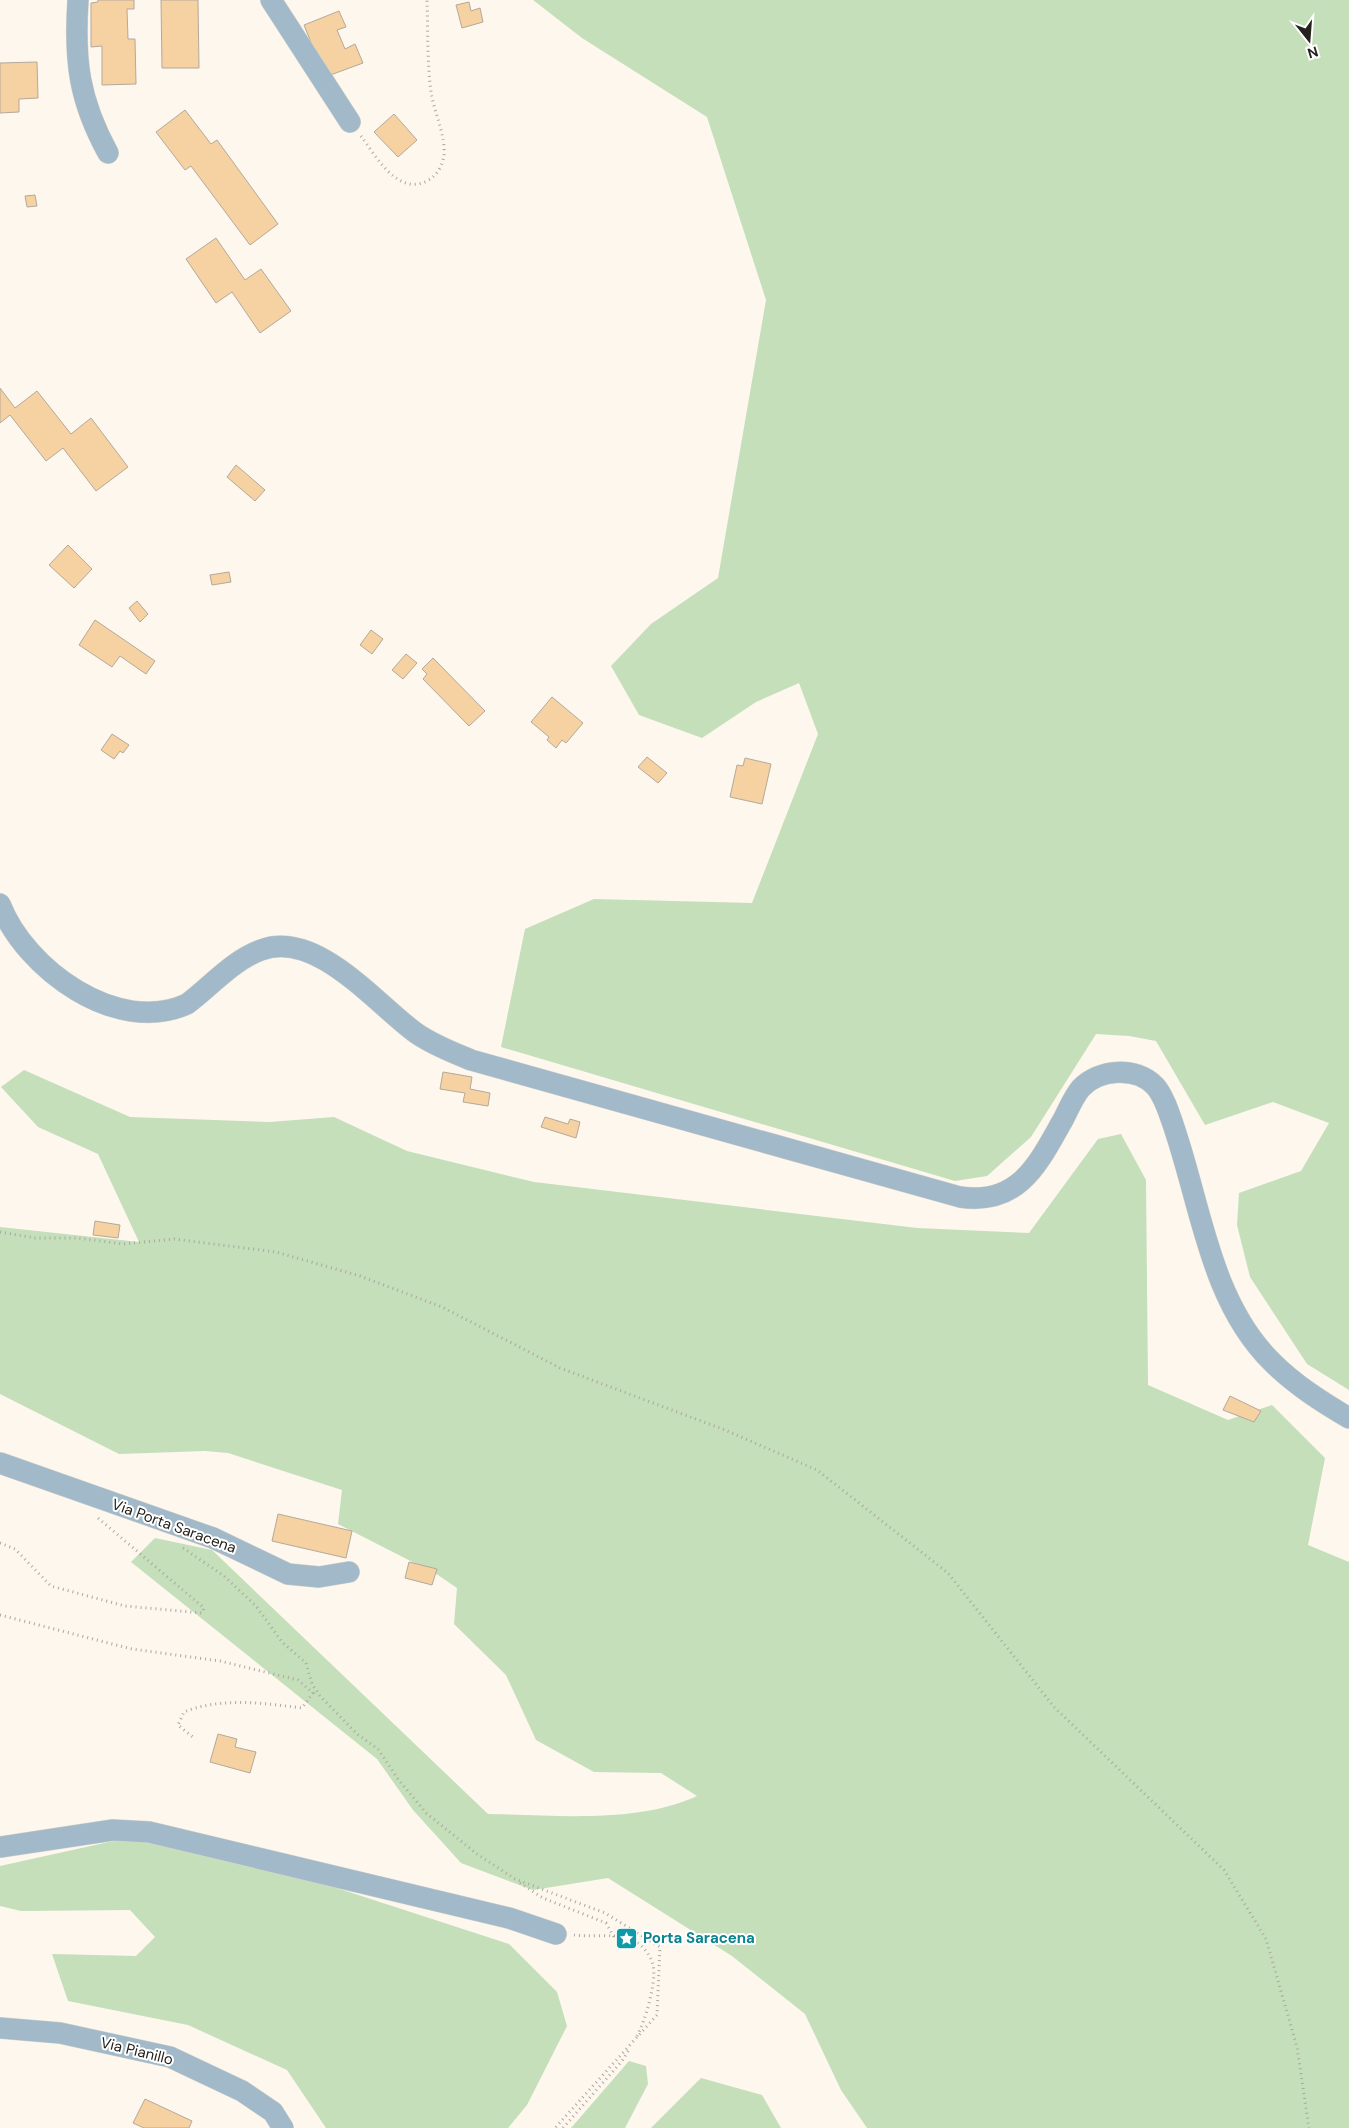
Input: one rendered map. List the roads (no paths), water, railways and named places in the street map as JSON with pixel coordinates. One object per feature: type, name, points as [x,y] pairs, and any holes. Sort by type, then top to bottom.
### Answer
[{"type":"street","points":[[78,0],[76,25],[80,81],[88,113],[108,153]]},
{"type":"street","points":[[271,0],[350,122]]},
{"type":"street","points":[[0,904],[15,935],[44,968],[77,990],[112,1005],[146,1012],[171,1010],[187,1004],[253,953],[274,947],[301,949],[345,974],[422,1037],[466,1058],[960,1197],[980,1198],[997,1196],[1022,1181],[1039,1162],[1078,1092],[1094,1078],[1112,1073],[1143,1078],[1159,1091],[1169,1113],[1224,1290],[1239,1320],[1262,1352],[1281,1370],[1316,1397],[1349,1418]]},
{"type":"street","name":"Via Porta Saracena","points":[[0,1463],[213,1538],[288,1574],[319,1577],[349,1572]]},
{"type":"street","points":[[0,1847],[113,1830],[149,1832],[509,1918],[556,1934]]},
{"type":"street","name":"Via Pianillo","points":[[0,2028],[60,2033],[170,2057],[242,2091],[273,2112],[283,2128]]},
{"type":"place","name":"Porta Saracena","points":[[627,1938]]}]
